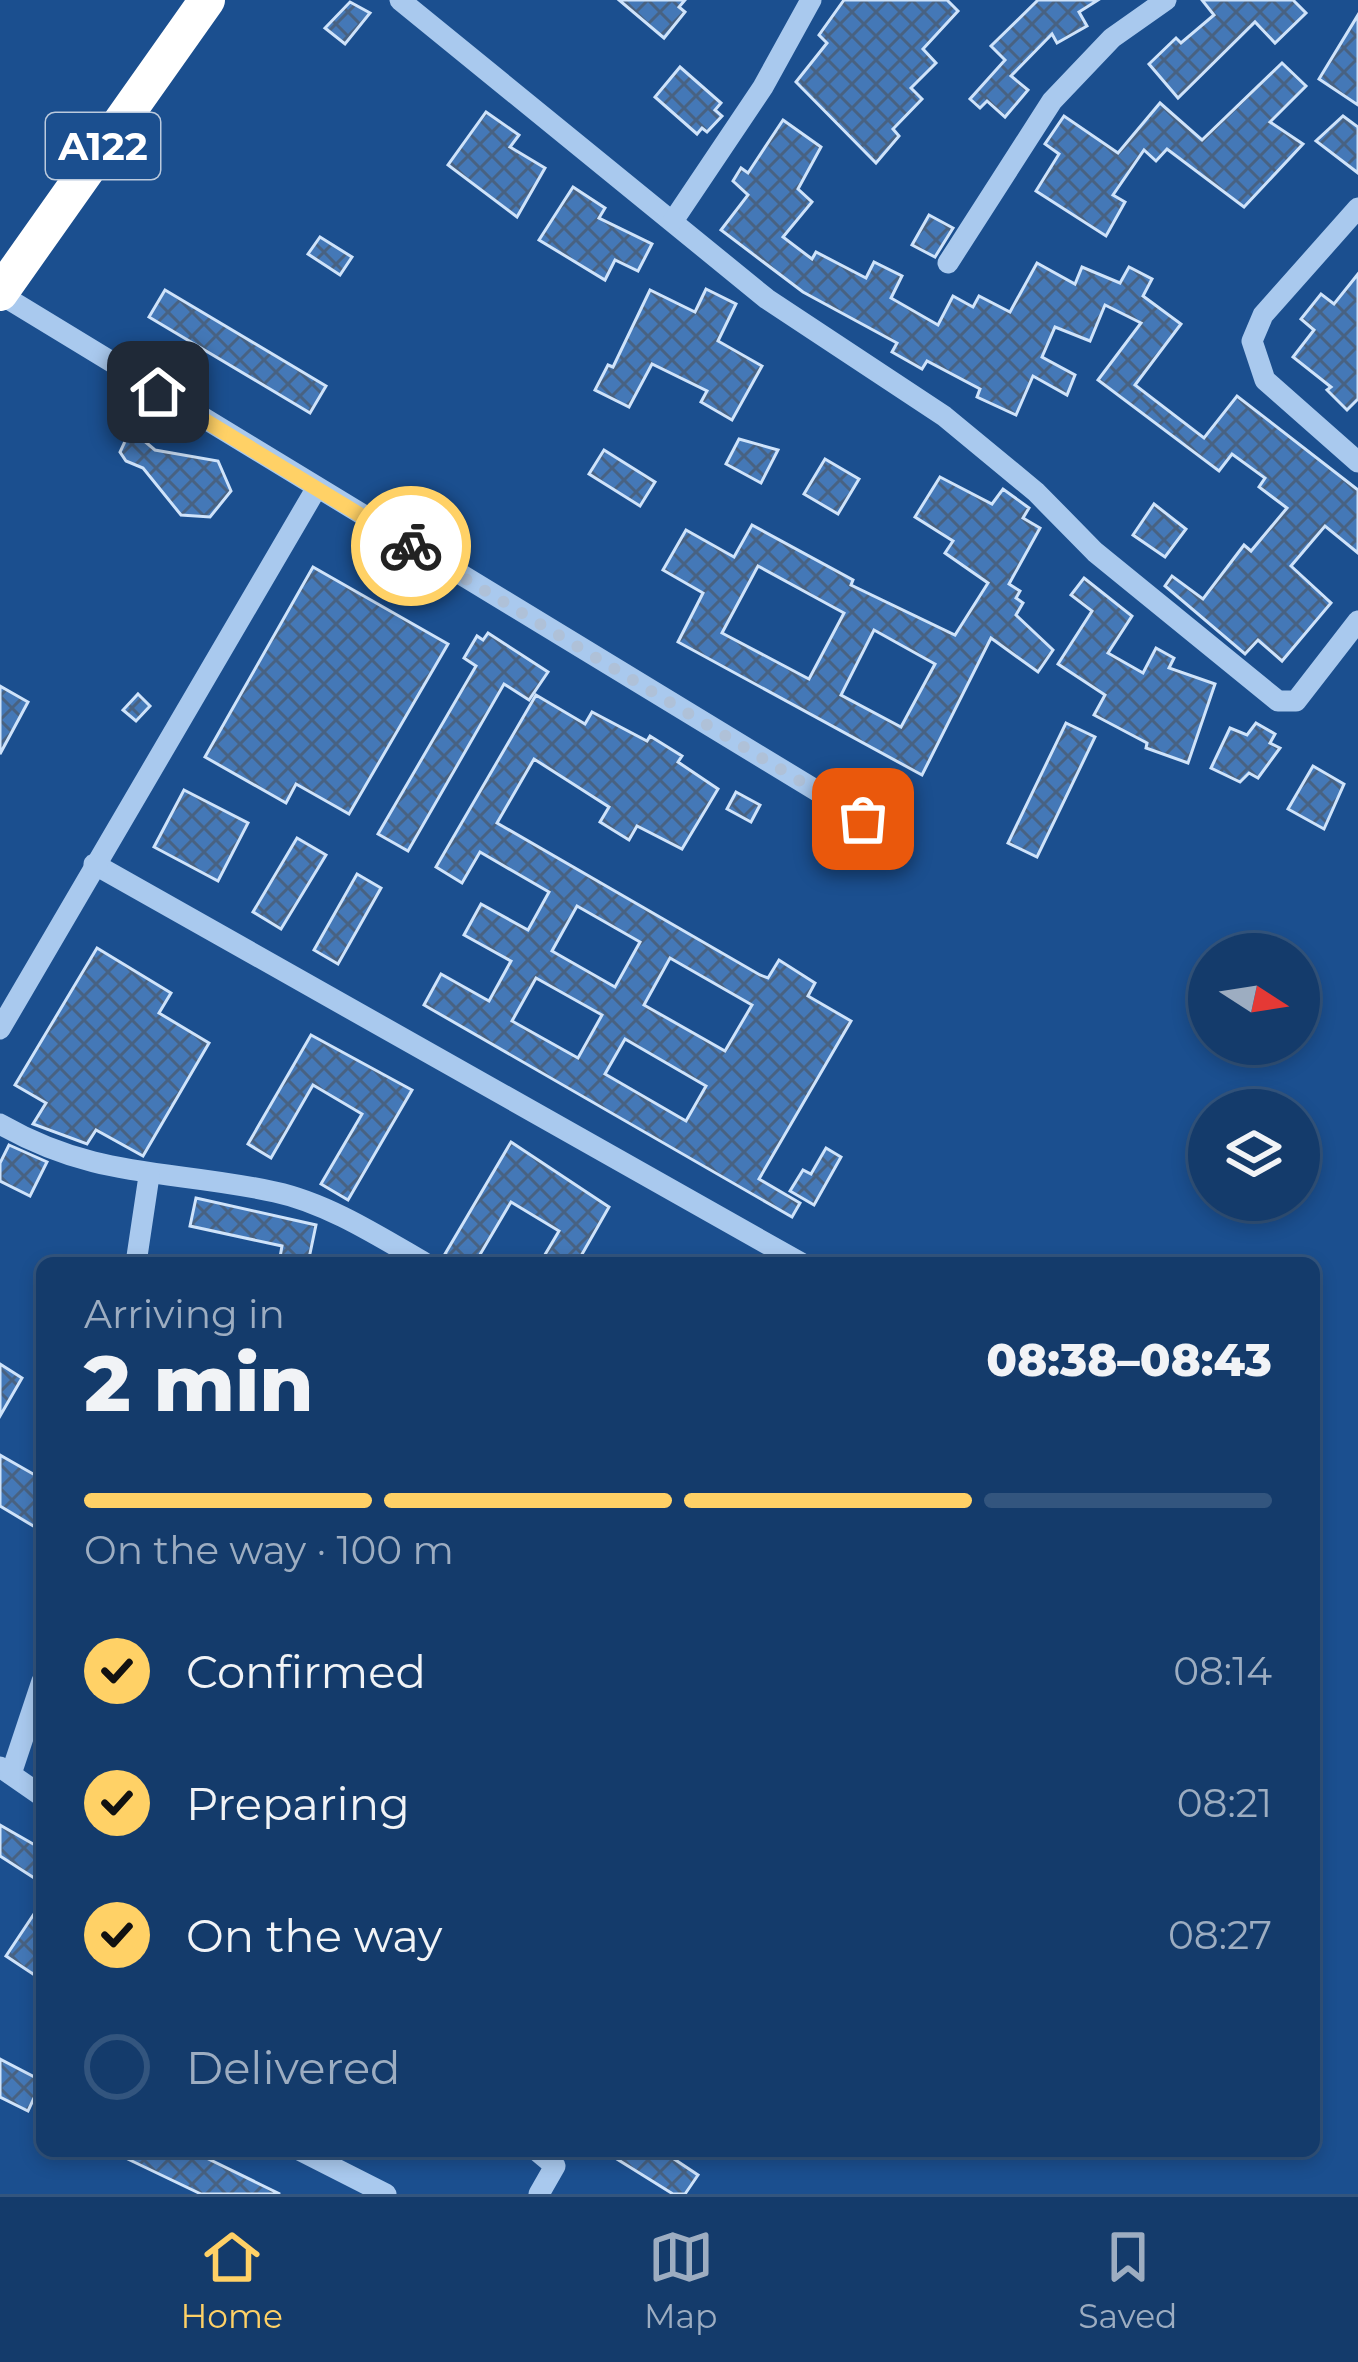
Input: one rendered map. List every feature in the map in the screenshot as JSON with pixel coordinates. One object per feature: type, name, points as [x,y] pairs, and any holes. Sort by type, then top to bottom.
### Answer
[{"type":"highway","name":"A122","points":[[0,293],[207,0]]},
{"type":"street","points":[[400,0],[767,299],[944,416],[1036,492],[1095,552],[1277,701],[1296,700],[1358,622]]},
{"type":"street","points":[[673,221],[764,87],[811,0]]},
{"type":"street","points":[[948,263],[1052,101],[1112,38],[1166,0]]},
{"type":"street","points":[[1358,208],[1263,315],[1252,341],[1265,380],[1358,462]]},
{"type":"street","points":[[0,293],[901,842]]},
{"type":"street","points":[[0,1029],[316,489]]},
{"type":"street","points":[[94,864],[790,1257]]},
{"type":"street","points":[[0,1124],[42,1148],[149,1176],[282,1192],[413,1257]]},
{"type":"street","points":[[137,1257],[149,1176]]},
{"type":"street","points":[[36,1696],[5,1771],[36,1792]]},
{"type":"street","points":[[313,2157],[386,2194]]},
{"type":"street","points":[[539,2194],[555,2166],[544,2157]]},
{"type":"building","points":[[619,0],[685,0],[679,7],[685,12],[664,38]]},
{"type":"building","points":[[844,0],[947,0],[958,11],[923,49],[936,63],[911,88],[922,99],[893,129],[899,136],[876,163],[796,82],[827,43],[819,35]]},
{"type":"building","points":[[1038,0],[1098,0],[1079,12],[1087,26],[1057,43],[1052,34],[1011,76],[1028,90],[1005,117],[987,101],[980,108],[970,99],[1005,60],[991,46]]},
{"type":"building","points":[[1202,0],[1293,0],[1306,13],[1275,43],[1255,22],[1178,98],[1149,64],[1176,38],[1181,43],[1214,15]]},
{"type":"building","points":[[350,2],[370,13],[345,44],[325,28]]},
{"type":"building","points":[[1358,15],[1358,105],[1319,79]]},
{"type":"building","points":[[1282,63],[1306,86],[1270,122],[1303,144],[1244,207],[1167,149],[1156,161],[1144,150],[1113,195],[1125,202],[1106,236],[1036,191],[1059,154],[1045,144],[1064,116],[1118,153],[1160,103],[1202,140]]},
{"type":"building","points":[[680,67],[721,103],[715,110],[722,116],[707,132],[702,128],[697,134],[655,97]]},
{"type":"building","points":[[486,112],[519,135],[510,147],[545,168],[517,217],[448,165]]},
{"type":"building","points":[[1343,116],[1358,127],[1358,173],[1316,141]]},
{"type":"building","points":[[783,120],[821,147],[798,189],[812,202],[783,237],[812,259],[816,252],[866,278],[874,262],[902,276],[891,298],[938,325],[953,296],[973,307],[979,296],[1010,312],[1037,263],[1075,284],[1082,267],[1120,283],[1129,267],[1152,279],[1143,296],[1181,324],[1135,385],[1204,438],[1237,396],[1358,490],[1358,553],[1325,526],[1291,566],[1331,603],[1282,661],[1258,640],[1245,654],[1165,586],[1172,576],[1203,599],[1244,545],[1251,551],[1287,508],[1259,487],[1265,478],[1232,454],[1219,471],[1098,380],[1141,323],[1105,305],[1090,341],[1055,327],[1042,357],[1075,375],[1067,395],[1033,376],[1016,415],[977,397],[980,389],[927,361],[922,369],[892,352],[897,343],[803,292],[721,230],[748,195],[733,181],[741,168],[748,173]]},
{"type":"building","points":[[573,187],[605,208],[599,218],[652,244],[638,271],[615,260],[605,280],[539,240]]},
{"type":"building","points":[[929,215],[953,228],[935,257],[912,245]]},
{"type":"building","points":[[320,237],[352,257],[340,275],[308,254]]},
{"type":"building","points":[[1358,274],[1358,399],[1347,410],[1327,390],[1331,387],[1293,357],[1314,330],[1301,319],[1321,294],[1334,304]]},
{"type":"building","points":[[706,289],[736,304],[718,341],[762,366],[732,420],[701,402],[707,391],[652,364],[629,407],[595,390],[608,365],[613,367],[650,290],[695,312]]},
{"type":"building","points":[[165,290],[326,386],[310,413],[149,317]]},
{"type":"building","points":[[136,434],[155,450],[218,461],[231,491],[210,517],[181,515],[143,468],[126,461],[120,452],[128,435]]},
{"type":"building","points":[[739,439],[778,450],[761,483],[726,464]]},
{"type":"building","points":[[604,450],[655,482],[640,506],[589,474]]},
{"type":"building","points":[[825,459],[859,479],[838,514],[804,494]]},
{"type":"building","points":[[940,477],[992,504],[1003,489],[1029,508],[1023,518],[1040,528],[1009,584],[1020,591],[1016,598],[1023,603],[1016,615],[1053,650],[1038,672],[991,638],[922,775],[678,642],[703,593],[663,570],[686,530],[734,557],[752,525],[853,580],[851,585],[955,635],[988,583],[945,553],[953,541],[915,517]],"holes":[[[758,566],[844,613],[809,679],[722,633]],[[874,630],[935,664],[901,727],[841,695]]]},
{"type":"building","points":[[1154,504],[1186,529],[1165,557],[1133,535]]},
{"type":"building","points":[[313,567],[448,644],[349,814],[296,784],[286,803],[205,757]]},
{"type":"building","points":[[1084,578],[1132,616],[1108,653],[1143,673],[1156,648],[1174,658],[1169,668],[1215,684],[1188,763],[1146,748],[1147,743],[1094,715],[1105,695],[1058,664],[1092,611],[1071,595]]},
{"type":"building","points":[[488,633],[548,672],[529,700],[504,684],[408,851],[378,834],[476,666],[464,658],[477,636],[483,640]]},
{"type":"building","points":[[0,686],[28,702],[0,754]]},
{"type":"building","points":[[138,694],[150,706],[136,721],[123,710]]},
{"type":"building","points":[[536,695],[585,724],[592,712],[647,741],[650,736],[682,756],[678,762],[718,789],[682,849],[637,826],[629,840],[600,822],[609,807],[534,759],[497,823],[760,975],[768,978],[779,960],[815,983],[808,996],[851,1021],[759,1179],[800,1203],[792,1217],[424,1005],[441,974],[489,1001],[511,961],[464,935],[481,904],[528,930],[549,892],[480,852],[462,883],[436,867]],"holes":[[[577,906],[640,942],[615,987],[552,951]],[[670,958],[752,1005],[725,1051],[644,1005]],[[536,978],[602,1015],[578,1058],[512,1021]],[[625,1039],[706,1086],[686,1121],[605,1074]]]},
{"type":"building","points":[[1066,723],[1095,737],[1037,857],[1008,843]]},
{"type":"building","points":[[1256,723],[1275,734],[1270,743],[1280,748],[1258,778],[1249,773],[1240,782],[1211,768],[1230,728],[1247,735]]},
{"type":"building","points":[[1313,766],[1344,784],[1324,829],[1288,809]]},
{"type":"building","points":[[184,790],[248,823],[218,881],[154,847]]},
{"type":"building","points":[[736,792],[760,805],[751,822],[727,809]]},
{"type":"building","points":[[297,838],[326,855],[281,929],[253,912]]},
{"type":"building","points":[[357,874],[381,888],[338,964],[314,950]]},
{"type":"building","points":[[97,948],[171,993],[159,1013],[209,1043],[143,1156],[96,1130],[87,1144],[33,1124],[46,1103],[15,1085]]},
{"type":"building","points":[[311,1035],[412,1090],[348,1200],[321,1184],[362,1114],[313,1085],[271,1158],[248,1144]]},
{"type":"building","points":[[511,1142],[609,1207],[580,1257],[544,1257],[559,1231],[511,1202],[479,1257],[445,1254]]},
{"type":"building","points":[[9,1145],[47,1162],[30,1196],[0,1181],[0,1163]]},
{"type":"building","points":[[826,1148],[841,1157],[814,1205],[790,1191],[803,1170],[811,1174]]},
{"type":"building","points":[[196,1198],[316,1225],[309,1257],[280,1257],[282,1246],[190,1226]]},
{"type":"building","points":[[0,1364],[22,1378],[0,1416]]},
{"type":"building","points":[[0,1455],[36,1476],[36,1525],[0,1506]]},
{"type":"building","points":[[0,1825],[36,1846],[36,1879],[0,1856]]},
{"type":"building","points":[[36,1911],[36,1970],[33,1974],[6,1956]]},
{"type":"building","points":[[0,2059],[36,2078],[36,2094],[28,2111],[0,2097]]},
{"type":"building","points":[[124,2157],[204,2157],[280,2194],[201,2194]]},
{"type":"building","points":[[614,2157],[671,2157],[698,2175],[685,2194],[673,2194]]},
{"type":"way so far","points":[[411,546],[863,819]]},
{"type":"route","points":[[158,392],[411,546]]}]
